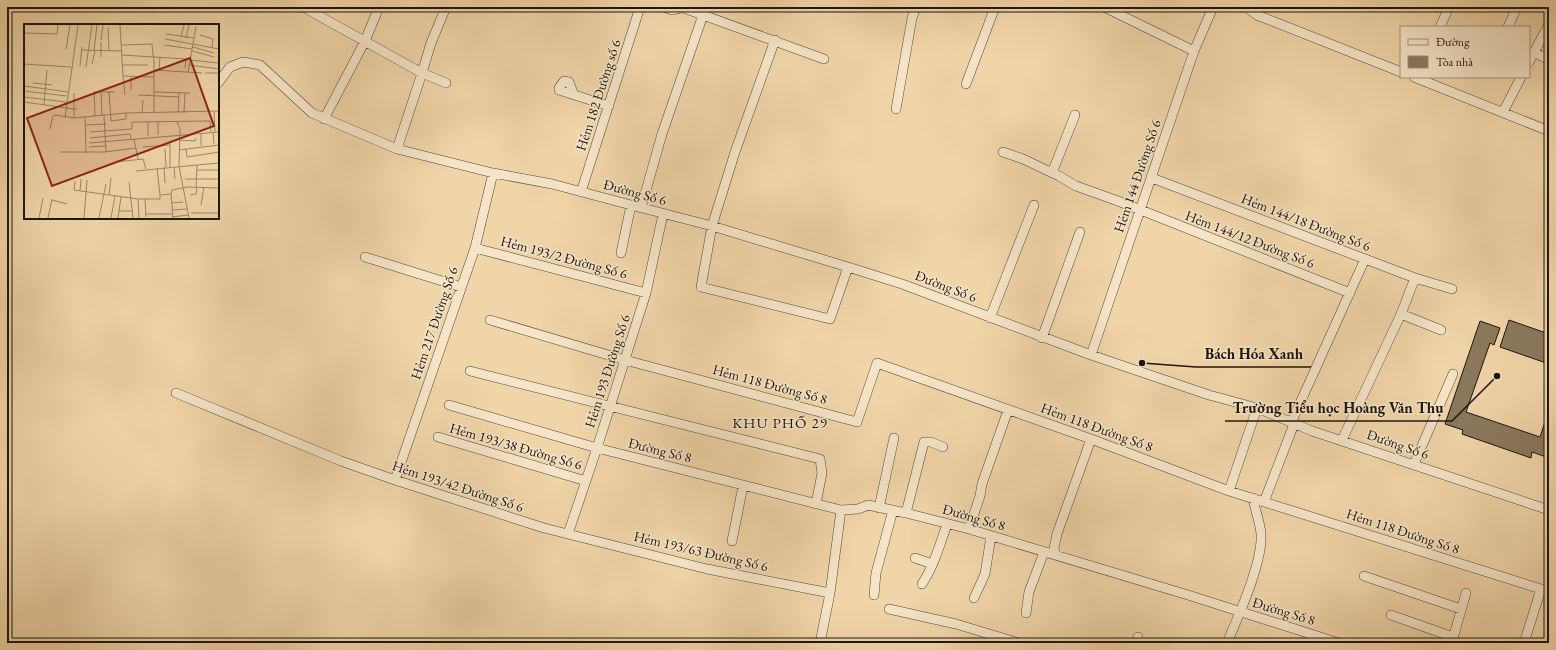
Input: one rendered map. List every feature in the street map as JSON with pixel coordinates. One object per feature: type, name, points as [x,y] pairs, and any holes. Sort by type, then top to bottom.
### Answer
[{"type":"street","points":[[303,7],[422,73],[446,83]]},
{"type":"street","points":[[324,119],[365,41],[380,7]]},
{"type":"street","points":[[398,149],[430,43],[446,7]]},
{"type":"street","name":"Hẻm 182 Đường số 6","points":[[581,192],[640,7]]},
{"type":"street","points":[[664,7],[672,10],[681,7],[824,59]]},
{"type":"street","points":[[896,109],[912,18],[916,7]]},
{"type":"street","points":[[966,84],[995,7]]},
{"type":"street","points":[[1104,7],[1194,51]]},
{"type":"street","name":"Hẻm 144 Đường Số 6","points":[[1091,355],[1194,51],[1213,7]]},
{"type":"street","points":[[1246,7],[1259,11],[1400,72]]},
{"type":"street","points":[[1440,26],[1448,7]]},
{"type":"street","points":[[1508,26],[1517,7]]},
{"type":"street","points":[[642,208],[662,134],[703,15]]},
{"type":"street","points":[[1530,60],[1549,24]]},
{"type":"street","points":[[775,40],[735,152],[712,226],[701,287],[830,319],[848,267]]},
{"type":"street","points":[[1534,52],[1549,60]]},
{"type":"street","name":"Đường Số 6","points":[[219,82],[230,67],[243,62],[260,66],[312,113],[398,149],[493,173],[552,184],[712,226],[848,267],[902,284],[1042,338],[1091,355],[1209,394],[1257,408],[1292,423],[1549,510]]},
{"type":"street","points":[[1417,78],[1549,131]]},
{"type":"street","points":[[1503,112],[1520,78]]},
{"type":"street","points":[[574,95],[609,106]]},
{"type":"street","points":[[1052,173],[1075,115]]},
{"type":"street","name":"Hẻm 144/12 Đường Số 6","points":[[1003,152],[1052,173],[1076,186],[1141,210],[1350,293]]},
{"type":"street","name":"Hẻm 217 Đường Số 6","points":[[396,480],[475,248],[493,173]]},
{"type":"street","name":"Hẻm 144/18 Đường Số 6","points":[[1152,178],[1415,278],[1452,289]]},
{"type":"street","points":[[621,254],[631,205]]},
{"type":"street","points":[[990,318],[1034,205]]},
{"type":"street","name":"Hẻm 193 Đường Số 6","points":[[568,534],[646,293],[663,214]]},
{"type":"street","points":[[1042,338],[1080,232]]},
{"type":"street","name":"Hẻm 193/2 Đường Số 6","points":[[475,248],[646,293]]},
{"type":"street","points":[[365,257],[461,287]]},
{"type":"street","points":[[1264,502],[1292,423],[1365,259]]},
{"type":"street","points":[[1342,440],[1401,314],[1415,278]]},
{"type":"street","points":[[1401,314],[1441,330]]},
{"type":"street","points":[[490,320],[625,360]]},
{"type":"street","name":"Hẻm 118 Đường Số 8","points":[[625,360],[857,422],[877,363],[1091,439],[1229,491],[1541,589],[1524,643]]},
{"type":"street","points":[[470,371],[820,459],[822,473],[816,504]]},
{"type":"street","points":[[1414,464],[1453,374]]},
{"type":"street","name":"Hẻm 193/42 Đường Số 6","points":[[176,393],[341,461],[544,528],[568,534]]},
{"type":"street","name":"Đường Số 8","points":[[449,405],[597,448],[841,510],[858,509],[868,505],[968,529],[1188,595],[1339,643]]},
{"type":"street","points":[[1229,491],[1257,408]]},
{"type":"street","points":[[968,529],[1008,410]]},
{"type":"street","name":"Hẻm 193/38 Đường Số 6","points":[[438,437],[586,481]]},
{"type":"street","points":[[879,508],[894,438]]},
{"type":"street","points":[[1055,556],[1054,548],[1057,534],[1091,439]]},
{"type":"street","points":[[906,513],[924,442],[931,442],[943,447]]},
{"type":"street","points":[[732,541],[743,486]]},
{"type":"street","points":[[1226,643],[1240,612],[1260,551],[1261,534],[1253,498]]},
{"type":"street","points":[[820,643],[830,593],[841,510]]},
{"type":"street","points":[[874,595],[876,573],[893,510]]},
{"type":"street","points":[[922,584],[932,564],[947,524]]},
{"type":"street","name":"Hẻm 193/63 Đường Số 6","points":[[568,534],[707,569],[830,593]]},
{"type":"street","points":[[974,598],[985,574],[992,536]]},
{"type":"street","points":[[1026,613],[1029,592],[1044,552]]},
{"type":"street","points":[[915,558],[932,564]]},
{"type":"street","points":[[1364,576],[1461,609]]},
{"type":"street","points":[[1391,614],[1452,640],[1466,593]]},
{"type":"street","points":[[889,609],[956,624],[1019,643]]},
{"type":"building","points":[[1509,320],[1549,334],[1549,364],[1500,347]]},
{"type":"building","points":[[1480,321],[1500,328],[1494,345],[1490,343],[1466,412],[1540,437],[1549,410],[1549,458],[1532,452],[1531,458],[1462,434],[1463,430],[1445,424]]},
{"type":"place","name":"Bách Hóa Xanh","points":[[1142,363]]},
{"type":"place","name":"Trường Tiểu học Hoàng Văn Thụ","points":[[1497,376]]},
{"type":"district","name":"KHU PHỐ 29","points":[[780,422]]}]
